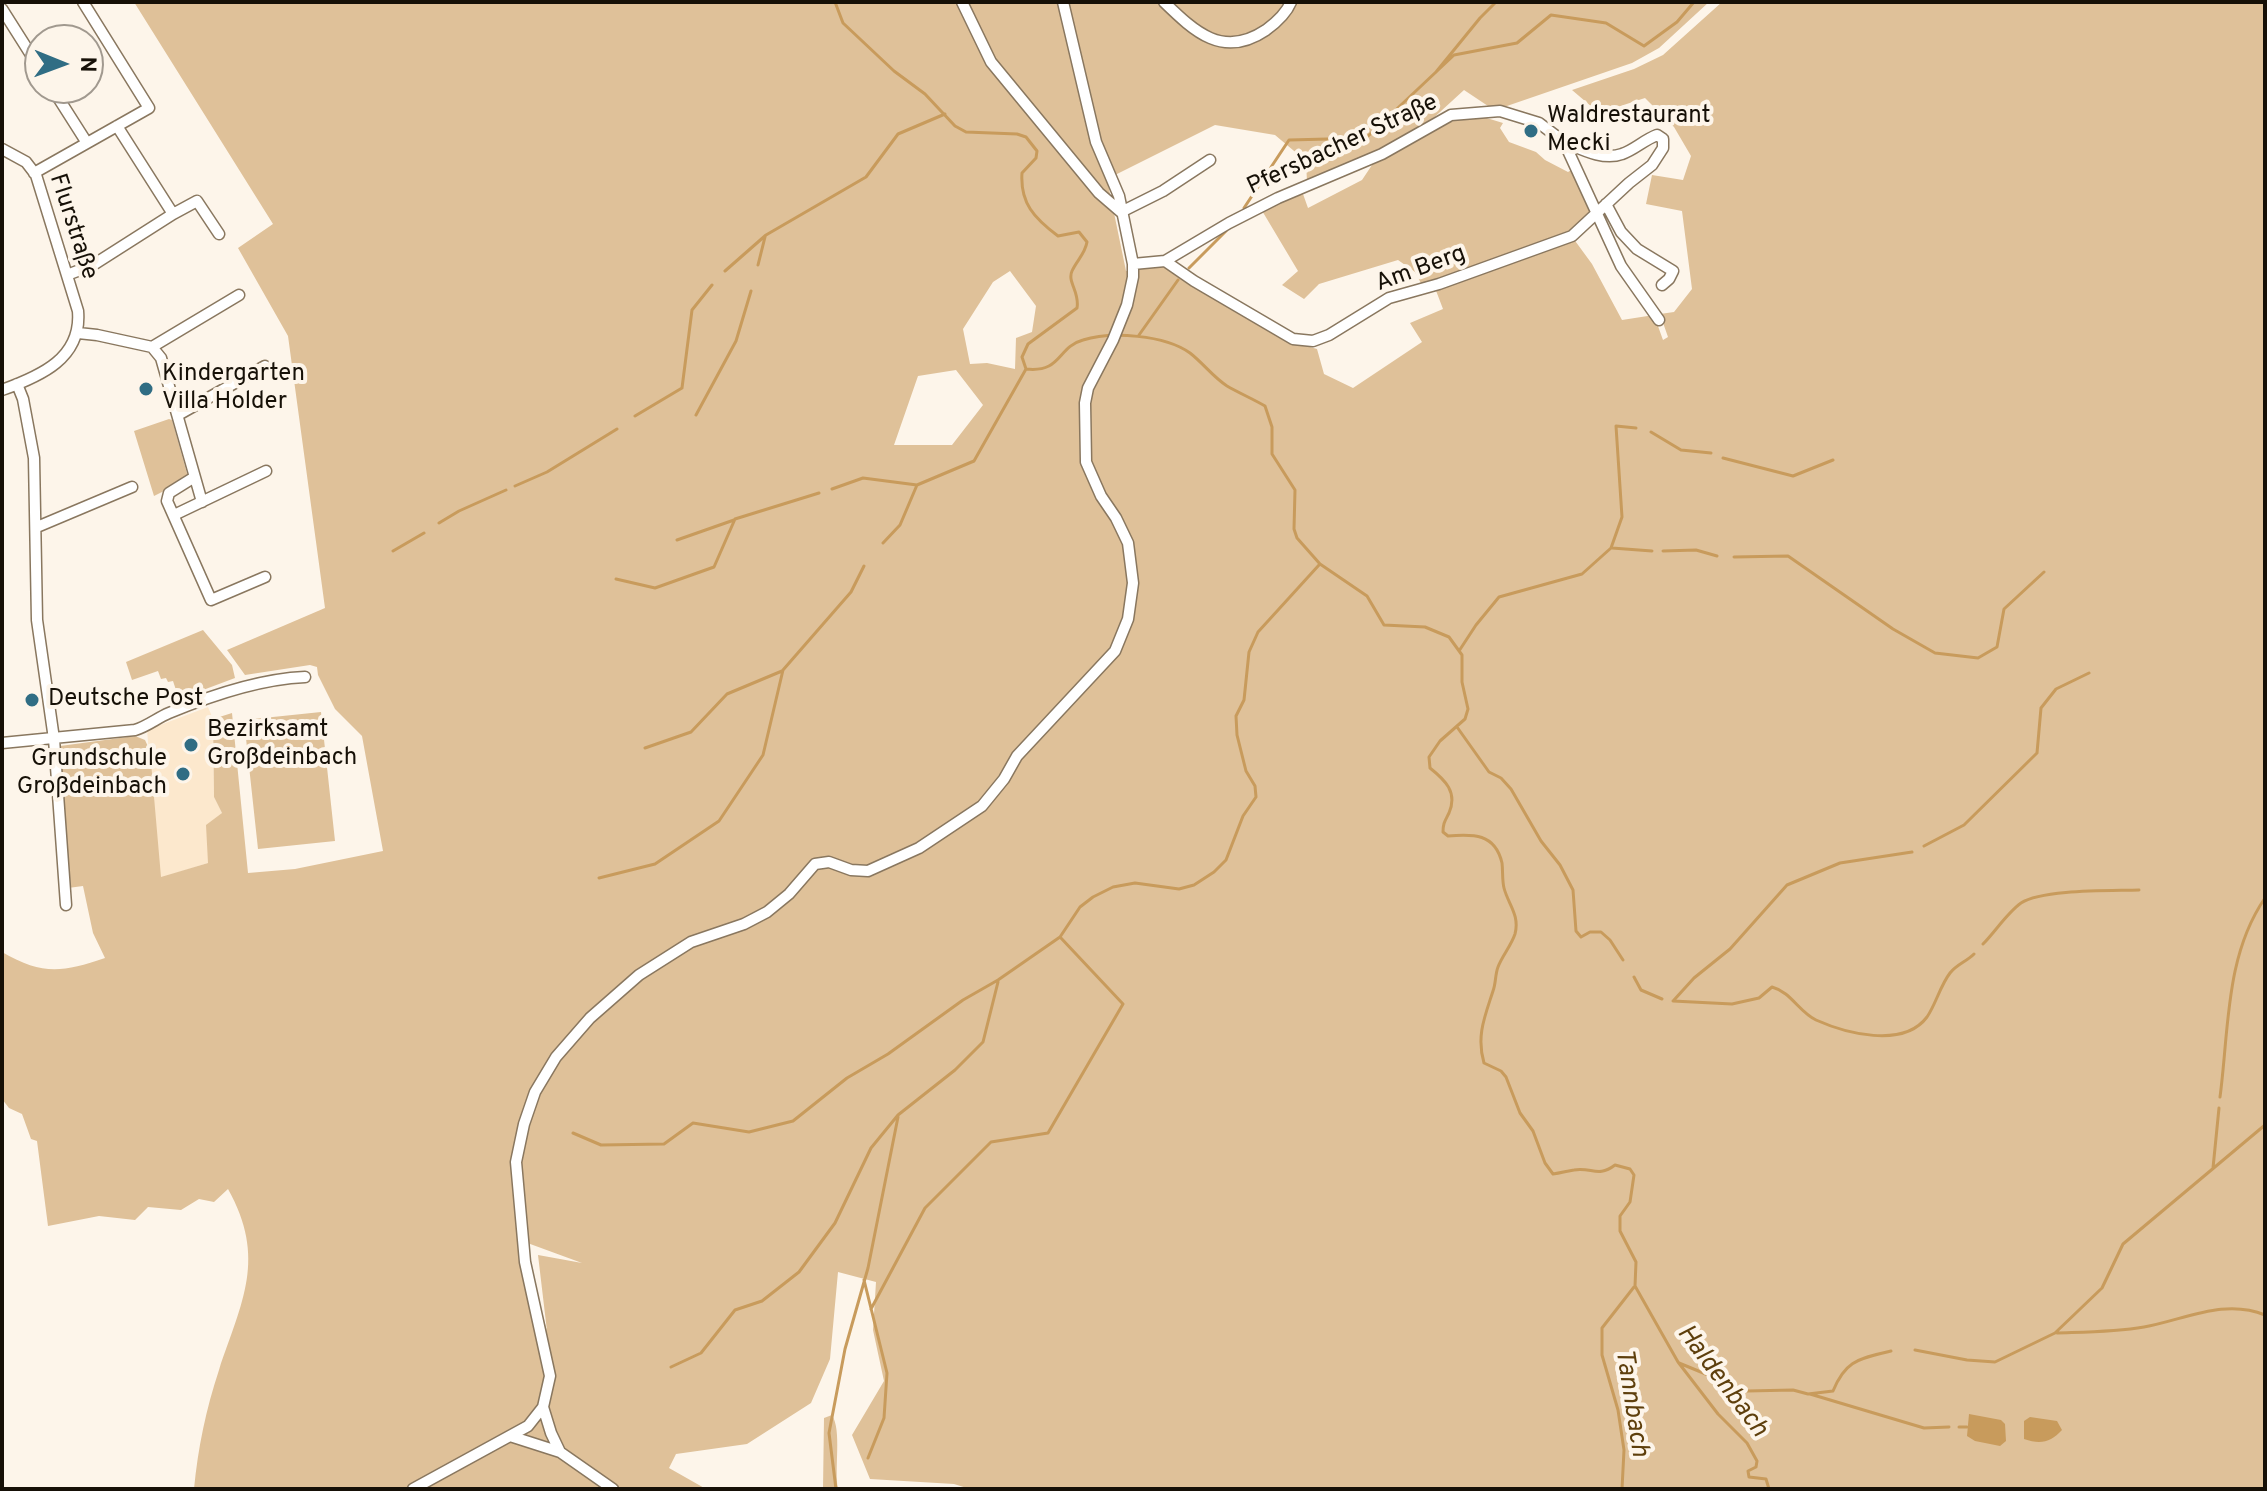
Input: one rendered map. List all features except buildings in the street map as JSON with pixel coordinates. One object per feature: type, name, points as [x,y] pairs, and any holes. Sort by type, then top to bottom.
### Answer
[{"type":"street","points":[[34,173],[149,108],[83,2]]},
{"type":"street","points":[[962,2],[991,62],[1099,193],[1121,212]]},
{"type":"street","points":[[413,1489],[528,1426],[543,1407],[550,1376],[525,1262],[516,1162],[535,1092],[556,1057],[590,1018],[639,975],[691,942],[744,924],[767,912],[789,894],[815,864],[829,862],[851,870],[868,871],[919,848],[982,806],[1004,779],[1017,756],[1115,651],[1128,619],[1133,583],[1128,543],[1086,462],[1085,403],[1088,388],[1115,335],[1130,291],[1133,264],[1115,185],[1096,142],[1063,2]]},
{"type":"street","points":[[1164,2],[1202,34],[1230,44],[1249,40],[1273,25],[1288,10],[1291,2]]},
{"type":"street","points":[[2,9],[24,44]]},
{"type":"street","points":[[62,104],[87,143]]},
{"type":"street","name":"Pfersbacher Straße","points":[[1133,264],[1165,261],[1278,198],[1382,154],[1451,115],[1500,111],[1539,123],[1564,142],[1606,156],[1622,154],[1657,135]]},
{"type":"street","points":[[117,126],[173,214]]},
{"type":"street","name":"Am Berg","points":[[1165,261],[1293,339],[1313,341],[1329,335],[1389,298],[1439,284],[1572,236],[1652,165],[1663,148],[1663,139],[1657,135]]},
{"type":"street","points":[[1564,142],[1602,208],[1621,232],[1637,249],[1673,271],[1662,285]]},
{"type":"street","name":"Flurstraße","points":[[2,149],[26,162],[34,173],[78,311],[78,333]]},
{"type":"street","points":[[1121,212],[1163,191],[1210,160]]},
{"type":"street","points":[[67,275],[93,265],[197,201],[219,234]]},
{"type":"street","points":[[1602,208],[1621,266],[1659,320]]},
{"type":"street","points":[[152,347],[239,295]]},
{"type":"street","points":[[2,390],[66,355],[78,333],[152,347],[161,358],[202,502]]},
{"type":"street","points":[[178,415],[265,366]]},
{"type":"street","points":[[17,384],[23,399],[34,458],[37,620],[54,739],[66,905]]},
{"type":"street","points":[[174,515],[266,471]]},
{"type":"street","points":[[193,478],[169,493],[167,501],[211,600],[265,577]]},
{"type":"street","points":[[37,527],[132,487]]},
{"type":"street","points":[[2,743],[135,730],[148,726],[166,714],[246,686],[305,677]]},
{"type":"street","points":[[543,1407],[560,1452]]},
{"type":"street","points":[[510,1436],[560,1452],[613,1489]]},
{"type":"shaded area","points":[[134,2],[1709,2],[1659,48],[1632,63],[1504,107],[1488,106],[1464,90],[1428,123],[1402,139],[1307,182],[1306,161],[1275,135],[1215,125],[1107,179],[1126,271],[1164,267],[1289,341],[1317,349],[1324,374],[1353,388],[1422,342],[1410,323],[1443,309],[1435,288],[1573,238],[1592,264],[1622,320],[1654,315],[1663,340],[1668,337],[1660,314],[1674,312],[1692,289],[1682,211],[1646,204],[1652,175],[1683,180],[1691,156],[1674,127],[1645,98],[1599,113],[1572,90],[1634,69],[1663,55],[1722,2],[2265,2],[2265,1489],[970,1489],[954,1484],[870,1479],[852,1435],[884,1381],[873,1330],[876,1282],[838,1272],[830,1359],[811,1403],[747,1444],[676,1454],[669,1468],[706,1489],[194,1489],[206,1414],[247,1280],[246,1237],[240,1214],[228,1189],[214,1202],[199,1199],[181,1210],[148,1207],[135,1220],[99,1216],[48,1226],[37,1141],[31,1139],[22,1114],[9,1108],[2,1099],[2,952],[29,965],[52,969],[76,967],[105,958],[93,933],[83,886],[68,888],[60,746],[135,736],[145,740],[150,751],[161,877],[208,863],[206,825],[222,813],[214,797],[213,719],[232,713],[248,873],[295,869],[383,851],[362,736],[335,709],[317,667],[310,665],[245,675],[227,650],[325,608],[288,336],[238,248],[273,224]],"holes":[[[1010,271],[1036,306],[1032,332],[1016,338],[1015,369],[987,363],[970,364],[963,329],[993,282]],[[956,370],[983,405],[952,445],[894,445],[918,376]],[[522,1241],[582,1263],[538,1255],[547,1331]]]},
{"type":"shaded area","points":[[1480,116],[1503,123],[1500,128],[1509,142],[1536,152],[1568,172],[1573,169],[1594,213],[1571,234],[1423,287],[1415,272],[1398,260],[1319,284],[1304,299],[1282,285],[1298,271],[1261,209],[1303,194],[1308,208],[1362,180],[1372,165],[1447,123]]},
{"type":"shaded area","points":[[172,420],[188,477],[154,496],[134,431]]},
{"type":"shaded area","points":[[203,630],[232,665],[235,678],[179,699],[173,681],[161,679],[158,671],[132,680],[126,662]]},
{"type":"shaded area","name":"Grundschule Großdeinbach","points":[[208,707],[213,719],[214,797],[222,813],[208,863],[160,878],[147,730]]},
{"type":"shaded area","points":[[321,712],[335,841],[258,849],[244,720]]},
{"type":"shaded area","points":[[1969,1414],[2001,1420],[2005,1424],[2006,1441],[2000,1446],[1975,1441],[1967,1436]]},
{"type":"shaded area","points":[[832,1415],[837,1430],[838,1489],[823,1489],[824,1418]]},
{"type":"shaded area","points":[[2030,1417],[2057,1421],[2062,1430],[2045,1441],[2024,1439],[2024,1421]]},
{"type":"waterway","name":"Haldenbach","points":[[835,2],[843,23],[894,71],[925,94],[955,126],[966,132],[1026,137],[1037,151],[1036,158],[1022,173],[1023,193],[1030,209],[1058,236],[1079,232],[1087,242],[1071,275],[1077,308],[1028,344],[1022,357],[1026,369],[1046,367],[1075,343],[1095,337],[1138,336],[1167,342],[1190,353],[1227,386],[1265,406],[1272,427],[1272,454],[1295,490],[1294,529],[1297,538],[1320,564],[1367,596],[1384,625],[1425,627],[1449,637],[1462,655],[1462,682],[1468,709],[1465,719],[1440,741],[1429,757],[1430,768],[1445,782],[1451,793],[1451,806],[1443,832],[1448,836],[1482,838],[1494,846],[1502,863],[1504,888],[1516,921],[1513,938],[1498,967],[1482,1026],[1484,1063],[1506,1077],[1520,1113],[1533,1131],[1545,1163],[1553,1174],[1580,1169],[1604,1171],[1615,1165],[1630,1169],[1634,1175],[1630,1202],[1620,1216],[1620,1231],[1636,1262],[1635,1286],[1678,1362],[1718,1414],[1747,1443],[1757,1461],[1756,1467],[1748,1471],[1749,1477],[1766,1479],[1769,1489]]},
{"type":"waterway","points":[[1436,72],[1496,2]]},
{"type":"waterway","points":[[1244,208],[1289,140],[1366,138],[1454,55],[1517,43],[1551,15],[1606,23],[1644,46],[1677,22],[1694,2]]},
{"type":"waterway","points":[[725,271],[766,235],[866,177],[898,134],[945,114]]},
{"type":"waterway","points":[[1189,268],[1226,231]]},
{"type":"waterway","points":[[758,265],[765,237]]},
{"type":"waterway","points":[[1139,335],[1178,280]]},
{"type":"waterway","points":[[635,416],[682,388],[692,310],[712,285]]},
{"type":"waterway","points":[[696,415],[736,341],[751,291]]},
{"type":"waterway","points":[[832,489],[863,478],[917,485],[974,461],[1026,369]]},
{"type":"waterway","points":[[1459,651],[1499,597],[1582,574],[1611,548],[1622,517],[1616,426],[1636,428]]},
{"type":"waterway","points":[[515,486],[547,472],[617,429]]},
{"type":"waterway","points":[[1651,432],[1681,450],[1711,453]]},
{"type":"waterway","points":[[1723,458],[1793,476],[1833,460]]},
{"type":"waterway","points":[[883,543],[900,525],[917,485]]},
{"type":"waterway","points":[[439,523],[506,490]]},
{"type":"waterway","points":[[616,579],[655,588],[714,567],[735,519],[819,493]]},
{"type":"waterway","points":[[677,540],[734,520]]},
{"type":"waterway","points":[[393,551],[424,533]]},
{"type":"waterway","points":[[1612,548],[1652,551]]},
{"type":"waterway","points":[[1663,551],[1696,550],[1717,556]]},
{"type":"waterway","points":[[1734,557],[1788,556],[1893,629],[1935,653],[1978,658],[1997,647],[2004,609],[2044,572]]},
{"type":"waterway","points":[[573,1133],[601,1145],[664,1144],[693,1123],[749,1132],[793,1121],[847,1078],[888,1054],[963,1000],[1060,937],[1080,907],[1093,897],[1113,887],[1135,883],[1179,889],[1194,885],[1214,872],[1226,860],[1243,816],[1256,797],[1237,735],[1236,716],[1244,700],[1249,652],[1258,632],[1319,565]]},
{"type":"waterway","points":[[599,878],[655,864],[719,821],[763,755],[783,670],[851,592],[864,566]]},
{"type":"waterway","points":[[645,748],[691,732],[727,694],[782,671]]},
{"type":"waterway","points":[[1924,846],[1964,825],[2037,753],[2041,708],[2056,689],[2089,673]]},
{"type":"waterway","points":[[1457,727],[1489,772],[1501,778],[1511,789],[1541,841],[1560,865],[1573,890],[1576,931],[1581,937],[1590,932],[1601,932],[1623,960]]},
{"type":"waterway","points":[[1674,1000],[1694,978],[1730,949],[1787,885],[1840,863],[1912,852]]},
{"type":"waterway","points":[[1983,944],[2016,907],[2031,898],[2078,892],[2139,890]]},
{"type":"waterway","points":[[2220,1097],[2236,969],[2242,944],[2265,898]]},
{"type":"waterway","points":[[871,1309],[925,1208],[991,1142],[1048,1133],[1123,1004],[1060,937]]},
{"type":"waterway","points":[[1673,1001],[1732,1004],[1759,998],[1772,987],[1784,993],[1816,1020],[1842,1030],[1873,1035],[1904,1033],[1917,1027],[1927,1017],[1950,973],[1974,954]]},
{"type":"waterway","points":[[1634,977],[1641,990],[1662,999]]},
{"type":"waterway","points":[[671,1367],[701,1353],[735,1310],[762,1301],[799,1272],[835,1223],[871,1148],[898,1115],[955,1070],[983,1042],[998,982]]},
{"type":"waterway","points":[[2213,1168],[2219,1108]]},
{"type":"waterway","points":[[836,1489],[829,1433],[845,1349],[868,1268],[898,1117]]},
{"type":"waterway","points":[[1915,1350],[1995,1362],[2055,1333],[2102,1288],[2123,1244],[2265,1125]]},
{"type":"waterway","points":[[864,1280],[887,1373],[884,1418],[868,1458]]},
{"type":"waterway","name":"Tannbach","points":[[1622,1489],[1624,1450],[1618,1410],[1602,1355],[1602,1328],[1634,1287]]},
{"type":"waterway","points":[[2057,1333],[2133,1329],[2219,1309],[2250,1310],[2265,1315]]},
{"type":"waterway","name":"Haldenbach","points":[[1679,1363],[1747,1391],[1793,1390],[1808,1394],[1833,1391],[1849,1366],[1891,1351]]},
{"type":"waterway","points":[[1810,1394],[1924,1428],[1949,1427]]},
{"type":"waterway","points":[[1959,1427],[1967,1427]]},
{"type":"place","name":"Waldrestaurant Mecki","points":[[1531,131]]},
{"type":"place","name":"Kindergarten Villa Holder","points":[[146,389]]},
{"type":"place","name":"Deutsche Post","points":[[32,700]]},
{"type":"place","name":"Bezirksamt Großdeinbach","points":[[191,745]]},
{"type":"place","name":"Grundschule Großdeinbach","points":[[183,774]]}]
